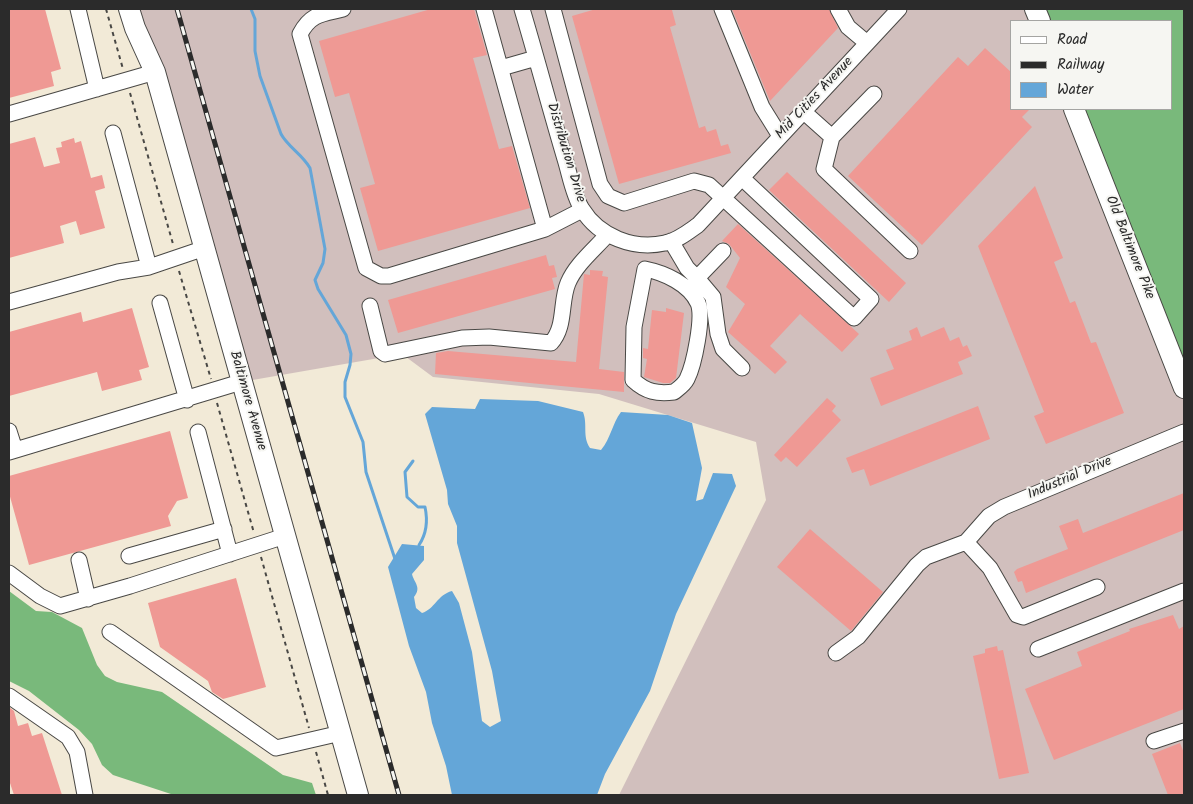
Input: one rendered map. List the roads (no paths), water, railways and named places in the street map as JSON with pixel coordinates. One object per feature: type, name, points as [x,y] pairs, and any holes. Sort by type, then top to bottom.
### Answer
[{"type":"main road","name":"Baltimore Avenue","points":[[130,9],[135,28],[155,72],[358,795]]},
{"type":"main road","name":"Old Baltimore Pike","points":[[1074,110],[1184,388]]},
{"type":"street","points":[[78,9],[97,89]]},
{"type":"street","points":[[343,9],[311,18],[300,34],[366,268],[381,276],[389,276],[545,229],[582,210]]},
{"type":"street","points":[[484,9],[545,229]]},
{"type":"street","name":"Distribution Drive","points":[[523,9],[562,149],[582,210],[593,223],[608,234],[626,243],[657,244],[671,241],[698,224],[728,194]]},
{"type":"street","points":[[553,9],[597,175],[608,196],[619,202],[631,202],[694,181],[709,185],[728,194],[854,318],[871,299],[742,178]]},
{"type":"street","points":[[722,9],[762,107],[780,136]]},
{"type":"street","points":[[838,9],[848,27],[866,43]]},
{"type":"street","name":"Mid Cities Avenue","points":[[728,194],[866,43],[900,9]]},
{"type":"street","points":[[501,68],[536,58]]},
{"type":"street","points":[[9,114],[155,72]]},
{"type":"street","points":[[874,94],[832,136],[824,169],[910,251]]},
{"type":"street","points":[[804,112],[832,136]]},
{"type":"street","points":[[113,133],[149,268]]},
{"type":"street","points":[[370,306],[381,351],[385,354],[462,338],[489,337],[551,343],[560,324],[567,284],[576,268],[608,234]]},
{"type":"street","points":[[671,241],[687,268],[713,297],[718,334],[723,349],[742,368]]},
{"type":"street","points":[[636,244],[645,269],[634,327],[633,380],[646,391],[658,394],[674,392],[688,377],[693,360],[700,314],[698,303],[672,278],[658,271],[645,269]]},
{"type":"street","points":[[9,302],[118,272],[149,268],[205,248]]},
{"type":"street","points":[[697,278],[723,251]]},
{"type":"street","points":[[160,303],[187,400]]},
{"type":"street","points":[[9,431],[12,451],[187,400],[241,382]]},
{"type":"street","points":[[198,432],[230,554]]},
{"type":"street","name":"Industrial Drive","points":[[966,542],[989,516],[1004,507],[1184,432]]},
{"type":"street","points":[[129,556],[224,529]]},
{"type":"street","points":[[9,573],[40,596],[60,606],[88,599],[285,536]]},
{"type":"street","points":[[836,653],[858,637],[917,565],[926,557],[966,542],[990,568],[1018,615],[1023,617],[1097,586]]},
{"type":"street","points":[[79,560],[88,599]]},
{"type":"street","points":[[1038,650],[1184,591]]},
{"type":"street","points":[[110,632],[276,748],[341,733]]},
{"type":"street","points":[[9,696],[68,737],[76,752],[84,795]]},
{"type":"street","points":[[1154,741],[1184,731]]},
{"type":"water","points":[[480,399],[538,401],[583,412],[588,444],[590,448],[601,450],[621,412],[668,415],[692,423],[702,468],[696,501],[703,499],[713,473],[732,474],[736,486],[676,614],[650,691],[605,774],[597,795],[452,795],[446,766],[432,723],[426,692],[409,646],[388,567],[402,544],[424,546],[424,560],[412,574],[417,588],[414,597],[416,608],[422,613],[452,591],[459,603],[472,652],[482,721],[490,727],[501,721],[492,671],[457,543],[457,526],[448,504],[447,490],[425,414],[432,407],[475,409]]},
{"type":"waterway","points":[[251,9],[255,19],[255,51],[260,76],[281,134],[310,168],[325,249],[323,263],[315,280],[318,289],[346,335],[351,354],[345,382],[345,397],[363,442],[366,472],[395,559]]},
{"type":"waterway","points":[[413,461],[405,472],[407,497],[418,507],[425,507],[426,517],[426,527],[419,545]]},
{"type":"railway","points":[[177,9],[399,795]]}]
